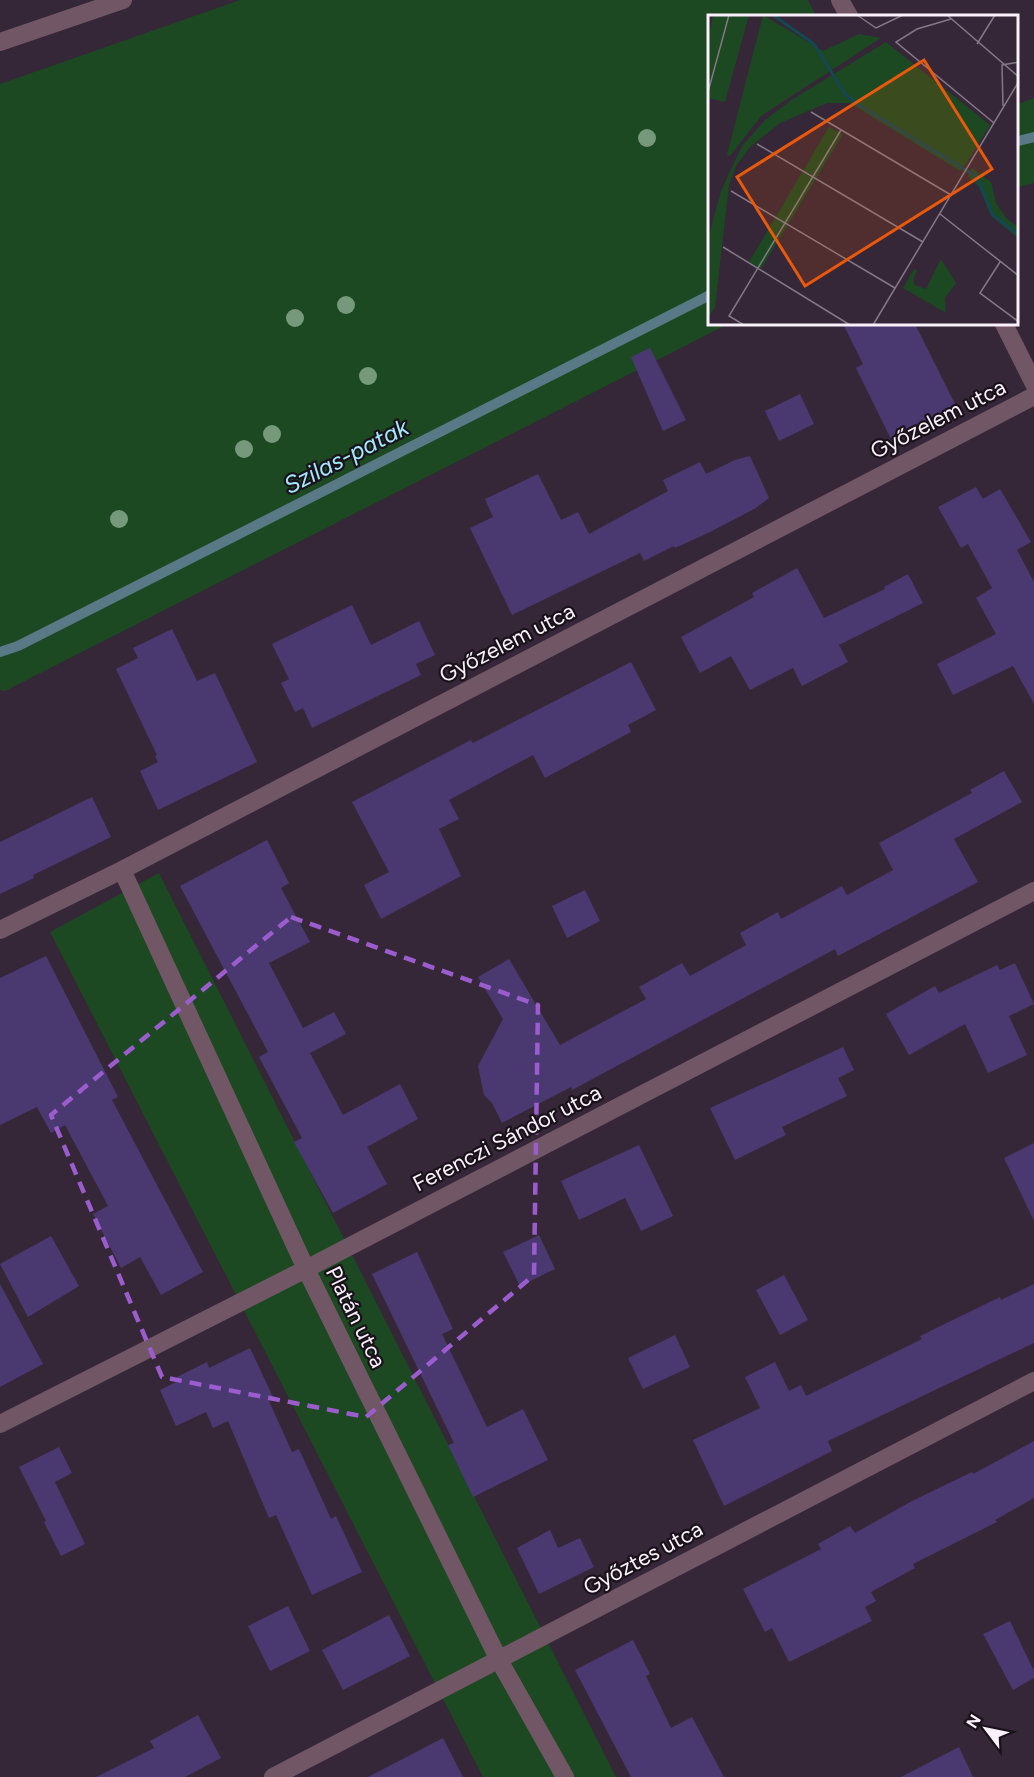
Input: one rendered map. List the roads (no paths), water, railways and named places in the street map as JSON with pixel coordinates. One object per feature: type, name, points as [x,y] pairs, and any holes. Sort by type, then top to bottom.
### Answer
[{"type":"street","points":[[0,42],[123,0]]},
{"type":"street","points":[[840,0],[848,15]]},
{"type":"street","points":[[1005,326],[1034,384]]},
{"type":"street","name":"Győzelem utca","points":[[0,930],[122,870],[1034,396]]},
{"type":"street","name":"Platán utca","points":[[122,870],[306,1269],[499,1660],[565,1777]]},
{"type":"street","name":"Ferenczi Sándor utca","points":[[0,1424],[306,1269],[1034,891]]},
{"type":"street","name":"Győztes utca","points":[[273,1777],[1034,1381]]},
{"type":"waterway","name":"Szilas-patak","points":[[1019,141],[1034,137]]},
{"type":"waterway","name":"Szilas-patak","points":[[0,652],[18,646],[708,296]]}]
